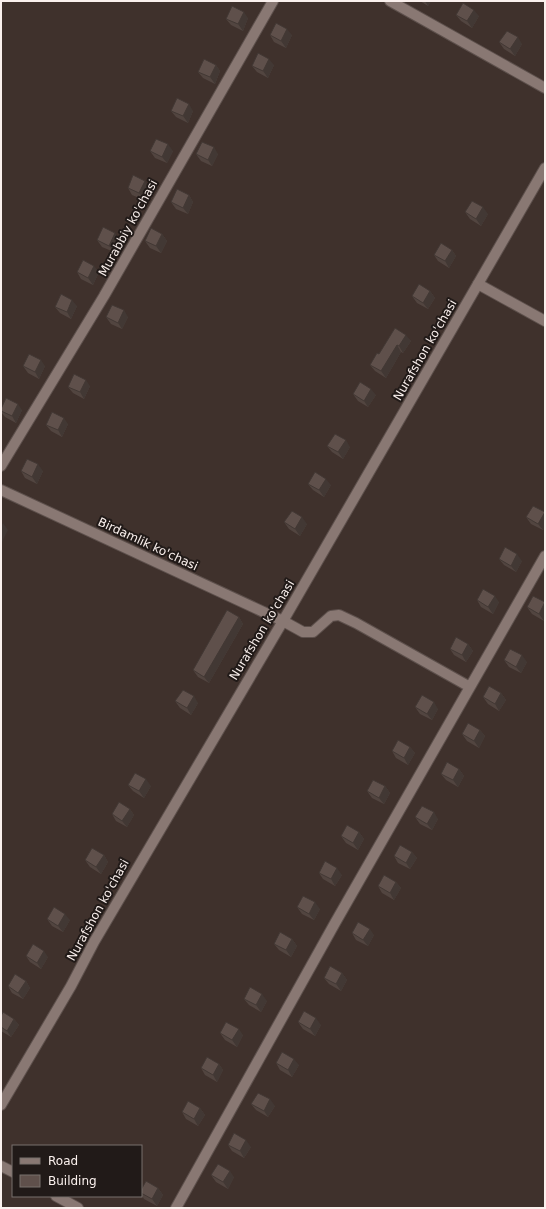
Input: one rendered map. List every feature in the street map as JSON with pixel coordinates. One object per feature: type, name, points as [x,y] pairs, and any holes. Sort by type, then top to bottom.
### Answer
[{"type":"street","name":"Murabbiy ko'chasi","points":[[1,466],[104,296],[273,1]]},
{"type":"street","points":[[390,1],[545,88]]},
{"type":"street","name":"Nurafshon ko'chasi","points":[[1,1105],[71,986],[106,921],[283,621],[545,168]]},
{"type":"street","points":[[478,284],[545,321]]},
{"type":"street","name":"Birdamlik ko'chasi","points":[[1,490],[283,621],[302,632],[312,632],[331,616],[339,615],[470,687]]},
{"type":"street","points":[[176,1208],[335,923],[545,556]]},
{"type":"street","points":[[1,1166],[12,1172]]},
{"type":"street","points":[[58,1197],[78,1208]]},
{"type":"building","points":[[463,3],[474,10],[467,21],[456,15]]},
{"type":"building","points":[[232,6],[244,12],[238,24],[226,19]]},
{"type":"building","points":[[276,23],[287,29],[281,41],[270,35]]},
{"type":"building","points":[[507,31],[518,37],[510,49],[499,42]]},
{"type":"building","points":[[258,53],[269,59],[263,71],[252,66]]},
{"type":"building","points":[[204,59],[216,65],[210,77],[198,72]]},
{"type":"building","points":[[177,98],[189,104],[183,116],[171,111]]},
{"type":"building","points":[[156,139],[168,144],[162,157],[150,151]]},
{"type":"building","points":[[202,142],[214,147],[208,160],[196,154]]},
{"type":"building","points":[[133,175],[145,181],[139,193],[128,188]]},
{"type":"building","points":[[177,189],[189,195],[183,208],[171,202]]},
{"type":"building","points":[[472,201],[483,207],[476,219],[465,212]]},
{"type":"building","points":[[103,227],[115,233],[109,246],[97,240]]},
{"type":"building","points":[[151,228],[162,234],[156,246],[145,241]]},
{"type":"building","points":[[441,243],[452,250],[445,261],[434,255]]},
{"type":"building","points":[[83,260],[94,266],[88,278],[77,272]]},
{"type":"building","points":[[419,284],[430,291],[423,303],[412,296]]},
{"type":"building","points":[[61,294],[72,300],[67,312],[55,307]]},
{"type":"building","points":[[112,305],[124,310],[118,323],[106,317]]},
{"type":"building","points":[[395,328],[406,335],[399,346],[397,345],[381,371],[370,365],[377,353],[379,354]]},
{"type":"building","points":[[29,354],[41,360],[35,372],[23,366]]},
{"type":"building","points":[[74,374],[86,380],[80,392],[68,387]]},
{"type":"building","points":[[360,382],[371,389],[364,401],[353,394]]},
{"type":"building","points":[[6,398],[18,404],[12,416],[1,411]]},
{"type":"building","points":[[52,412],[64,418],[58,430],[46,425]]},
{"type":"building","points":[[335,434],[346,440],[338,452],[327,446]]},
{"type":"building","points":[[27,459],[38,464],[32,477],[21,471]]},
{"type":"building","points":[[315,472],[326,479],[319,490],[308,484]]},
{"type":"building","points":[[533,506],[545,512],[538,524],[526,517]]},
{"type":"building","points":[[292,511],[302,517],[295,529],[284,522]]},
{"type":"building","points":[[505,547],[517,554],[511,566],[499,559]]},
{"type":"building","points":[[483,589],[495,596],[488,607],[477,600]]},
{"type":"building","points":[[533,596],[545,602],[539,614],[527,607]]},
{"type":"building","points":[[227,610],[239,617],[204,677],[193,670]]},
{"type":"building","points":[[456,637],[468,644],[462,655],[450,649]]},
{"type":"building","points":[[510,649],[522,655],[516,667],[504,660]]},
{"type":"building","points":[[489,686],[501,693],[495,704],[483,697]]},
{"type":"building","points":[[183,690],[194,696],[187,708],[175,701]]},
{"type":"building","points":[[422,695],[434,702],[427,714],[415,707]]},
{"type":"building","points":[[468,723],[480,730],[474,741],[462,734]]},
{"type":"building","points":[[398,740],[410,747],[404,758],[392,751]]},
{"type":"building","points":[[447,762],[459,769],[453,780],[441,774]]},
{"type":"building","points":[[135,773],[146,779],[139,791],[128,785]]},
{"type":"building","points":[[373,780],[385,786],[379,798],[367,791]]},
{"type":"building","points":[[119,802],[130,809],[122,821],[112,814]]},
{"type":"building","points":[[422,806],[434,812],[427,824],[415,817]]},
{"type":"building","points":[[347,825],[359,832],[353,843],[341,836]]},
{"type":"building","points":[[400,845],[412,852],[406,863],[394,856]]},
{"type":"building","points":[[92,848],[104,855],[96,867],[85,860]]},
{"type":"building","points":[[325,861],[337,868],[331,879],[319,873]]},
{"type":"building","points":[[384,875],[396,882],[390,893],[378,886]]},
{"type":"building","points":[[303,896],[315,902],[309,914],[297,907]]},
{"type":"building","points":[[54,907],[65,914],[58,926],[47,919]]},
{"type":"building","points":[[358,922],[370,929],[363,940],[352,933]]},
{"type":"building","points":[[280,932],[292,939],[286,950],[274,944]]},
{"type":"building","points":[[33,944],[44,951],[37,963],[26,956]]},
{"type":"building","points":[[330,966],[342,973],[336,984],[324,978]]},
{"type":"building","points":[[15,974],[26,981],[18,993],[8,986]]},
{"type":"building","points":[[250,987],[262,994],[256,1005],[244,999]]},
{"type":"building","points":[[304,1011],[316,1018],[310,1029],[298,1022]]},
{"type":"building","points":[[3,1012],[14,1019],[7,1031],[1,1027],[1,1016]]},
{"type":"building","points":[[226,1022],[239,1029],[232,1040],[220,1033]]},
{"type":"building","points":[[282,1052],[294,1059],[288,1070],[276,1063]]},
{"type":"building","points":[[207,1057],[219,1064],[213,1075],[201,1068]]},
{"type":"building","points":[[258,1093],[270,1099],[264,1111],[251,1104]]},
{"type":"building","points":[[188,1101],[200,1108],[194,1119],[182,1112]]},
{"type":"building","points":[[234,1133],[246,1140],[240,1151],[228,1145]]},
{"type":"building","points":[[218,1164],[230,1171],[223,1182],[211,1175]]},
{"type":"building","points":[[146,1181],[158,1188],[152,1199],[142,1194],[142,1188]]}]
